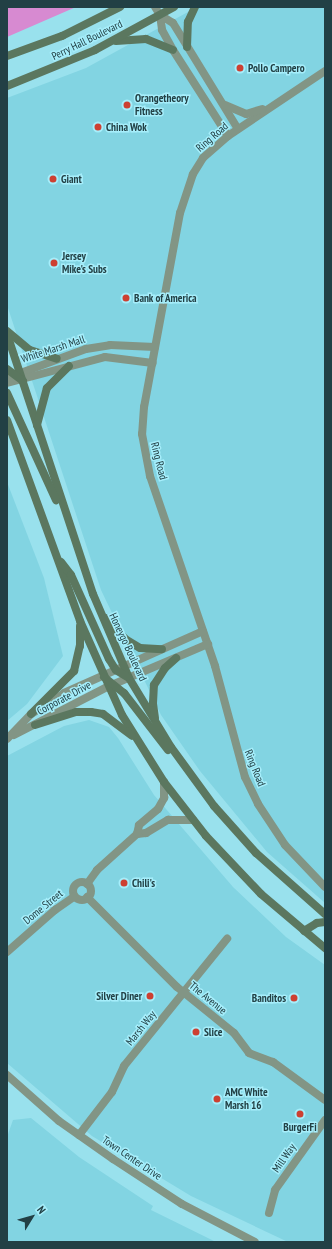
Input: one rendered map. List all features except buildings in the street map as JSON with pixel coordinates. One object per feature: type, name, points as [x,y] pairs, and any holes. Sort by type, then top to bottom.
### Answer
[{"type":"main road","name":"Perry Hall Boulevard","points":[[7,56],[62,36],[120,7]]},
{"type":"main road","name":"Perry Hall Boulevard","points":[[7,86],[59,66],[111,42],[174,7]]},
{"type":"main road","points":[[187,47],[188,22],[195,7]]},
{"type":"main road","points":[[111,42],[146,39],[174,50]]},
{"type":"main road","points":[[7,331],[30,350],[57,359]]},
{"type":"main road","points":[[7,334],[11,374],[23,381]]},
{"type":"main road","points":[[37,428],[47,388],[69,366]]},
{"type":"main road","name":"Honeygo Boulevard","points":[[23,381],[78,551],[119,668]]},
{"type":"main road","points":[[7,393],[78,551]]},
{"type":"main road","points":[[7,420],[56,557],[102,676],[110,686],[139,743],[164,782],[193,820],[257,891],[304,932],[325,948]]},
{"type":"main road","points":[[56,557],[71,575],[119,668],[129,678]]},
{"type":"main road","points":[[100,612],[125,639],[140,648],[162,649]]},
{"type":"main road","points":[[31,714],[74,671],[80,646],[80,621]]},
{"type":"main road","points":[[157,725],[153,703],[154,685],[165,668],[176,658]]},
{"type":"main road","name":"Honeygo Boulevard","points":[[129,678],[157,725],[194,780],[256,853],[325,914]]},
{"type":"main road","points":[[110,686],[124,693],[158,739],[194,780]]},
{"type":"main road","points":[[35,725],[76,712],[103,714],[139,743]]},
{"type":"main road","points":[[304,932],[317,923],[325,922]]},
{"type":"street","points":[[155,7],[160,15],[162,30],[228,136]]},
{"type":"street","points":[[160,15],[173,23],[220,102],[238,129]]},
{"type":"street","name":"Ring Road","points":[[325,71],[272,105],[228,136],[203,158],[186,192],[155,348],[143,418],[144,454],[208,644],[237,753],[251,789],[285,845],[325,886]]},
{"type":"street","points":[[220,102],[230,110],[246,114],[272,105]]},
{"type":"street","name":"White Marsh Mall","points":[[11,374],[86,349],[110,345],[155,348]]},
{"type":"street","name":"White Marsh Mall","points":[[7,383],[23,381],[69,366],[105,357],[153,363]]},
{"type":"street","points":[[102,676],[203,631]]},
{"type":"street","points":[[129,678],[208,644]]},
{"type":"street","name":"Corporate Drive","points":[[8,738],[31,714],[64,693],[102,676]]},
{"type":"street","name":"Corporate Drive","points":[[8,738],[110,686],[129,678]]},
{"type":"street","points":[[87,884],[97,870],[137,834],[139,825],[158,808],[164,798],[164,782]]},
{"type":"street","points":[[137,834],[146,833],[168,820],[193,820]]},
{"type":"street","points":[[76,884],[87,884],[90,890],[87,897],[82,900],[75,896],[73,888],[76,884]]},
{"type":"street","name":"Dome Street","points":[[7,952],[55,910],[75,896]]},
{"type":"street","name":"The Avenue","points":[[87,897],[184,993],[232,1031],[249,1053],[274,1062],[325,1100]]},
{"type":"street","name":"Marsh Way","points":[[79,1135],[112,1092],[124,1066],[184,993],[226,938]]},
{"type":"street","name":"Town Center Drive","points":[[7,1075],[79,1135],[182,1204],[255,1242]]},
{"type":"street","name":"Mill Way","points":[[269,1213],[275,1190],[325,1120]]},
{"type":"shaded area","points":[[7,7],[76,7],[7,37]]},
{"type":"shaded area","points":[[197,7],[325,7],[325,903],[267,852],[200,771],[161,715],[101,590],[7,305],[7,98],[86,68]]},
{"type":"shaded area","points":[[7,482],[44,578],[63,656],[27,704],[7,721]]},
{"type":"shaded area","points":[[89,720],[109,727],[118,738],[154,795],[233,887],[286,937],[325,965],[325,1242],[288,1242],[191,1196],[92,1136],[7,1063],[7,756],[64,726]]},
{"type":"shaded area","points":[[31,1118],[79,1157],[153,1206],[151,1210],[216,1242],[7,1242],[7,1137],[13,1120]]},
{"type":"place","name":"Pollo Campero","points":[[240,68]]},
{"type":"place","name":"Orangetheory Fitness","points":[[127,105]]},
{"type":"place","name":"China Wok","points":[[98,127]]},
{"type":"place","name":"Giant","points":[[53,179]]},
{"type":"place","name":"Jersey Mike's Subs","points":[[54,263]]},
{"type":"place","name":"Bank of America","points":[[126,298]]},
{"type":"place","name":"Chili's","points":[[124,883]]},
{"type":"place","name":"Silver Diner","points":[[150,996]]},
{"type":"place","name":"Banditos","points":[[294,998]]},
{"type":"place","name":"Slice","points":[[196,1032]]},
{"type":"place","name":"AMC White Marsh 16","points":[[217,1099]]},
{"type":"place","name":"BurgerFi","points":[[300,1114]]}]
